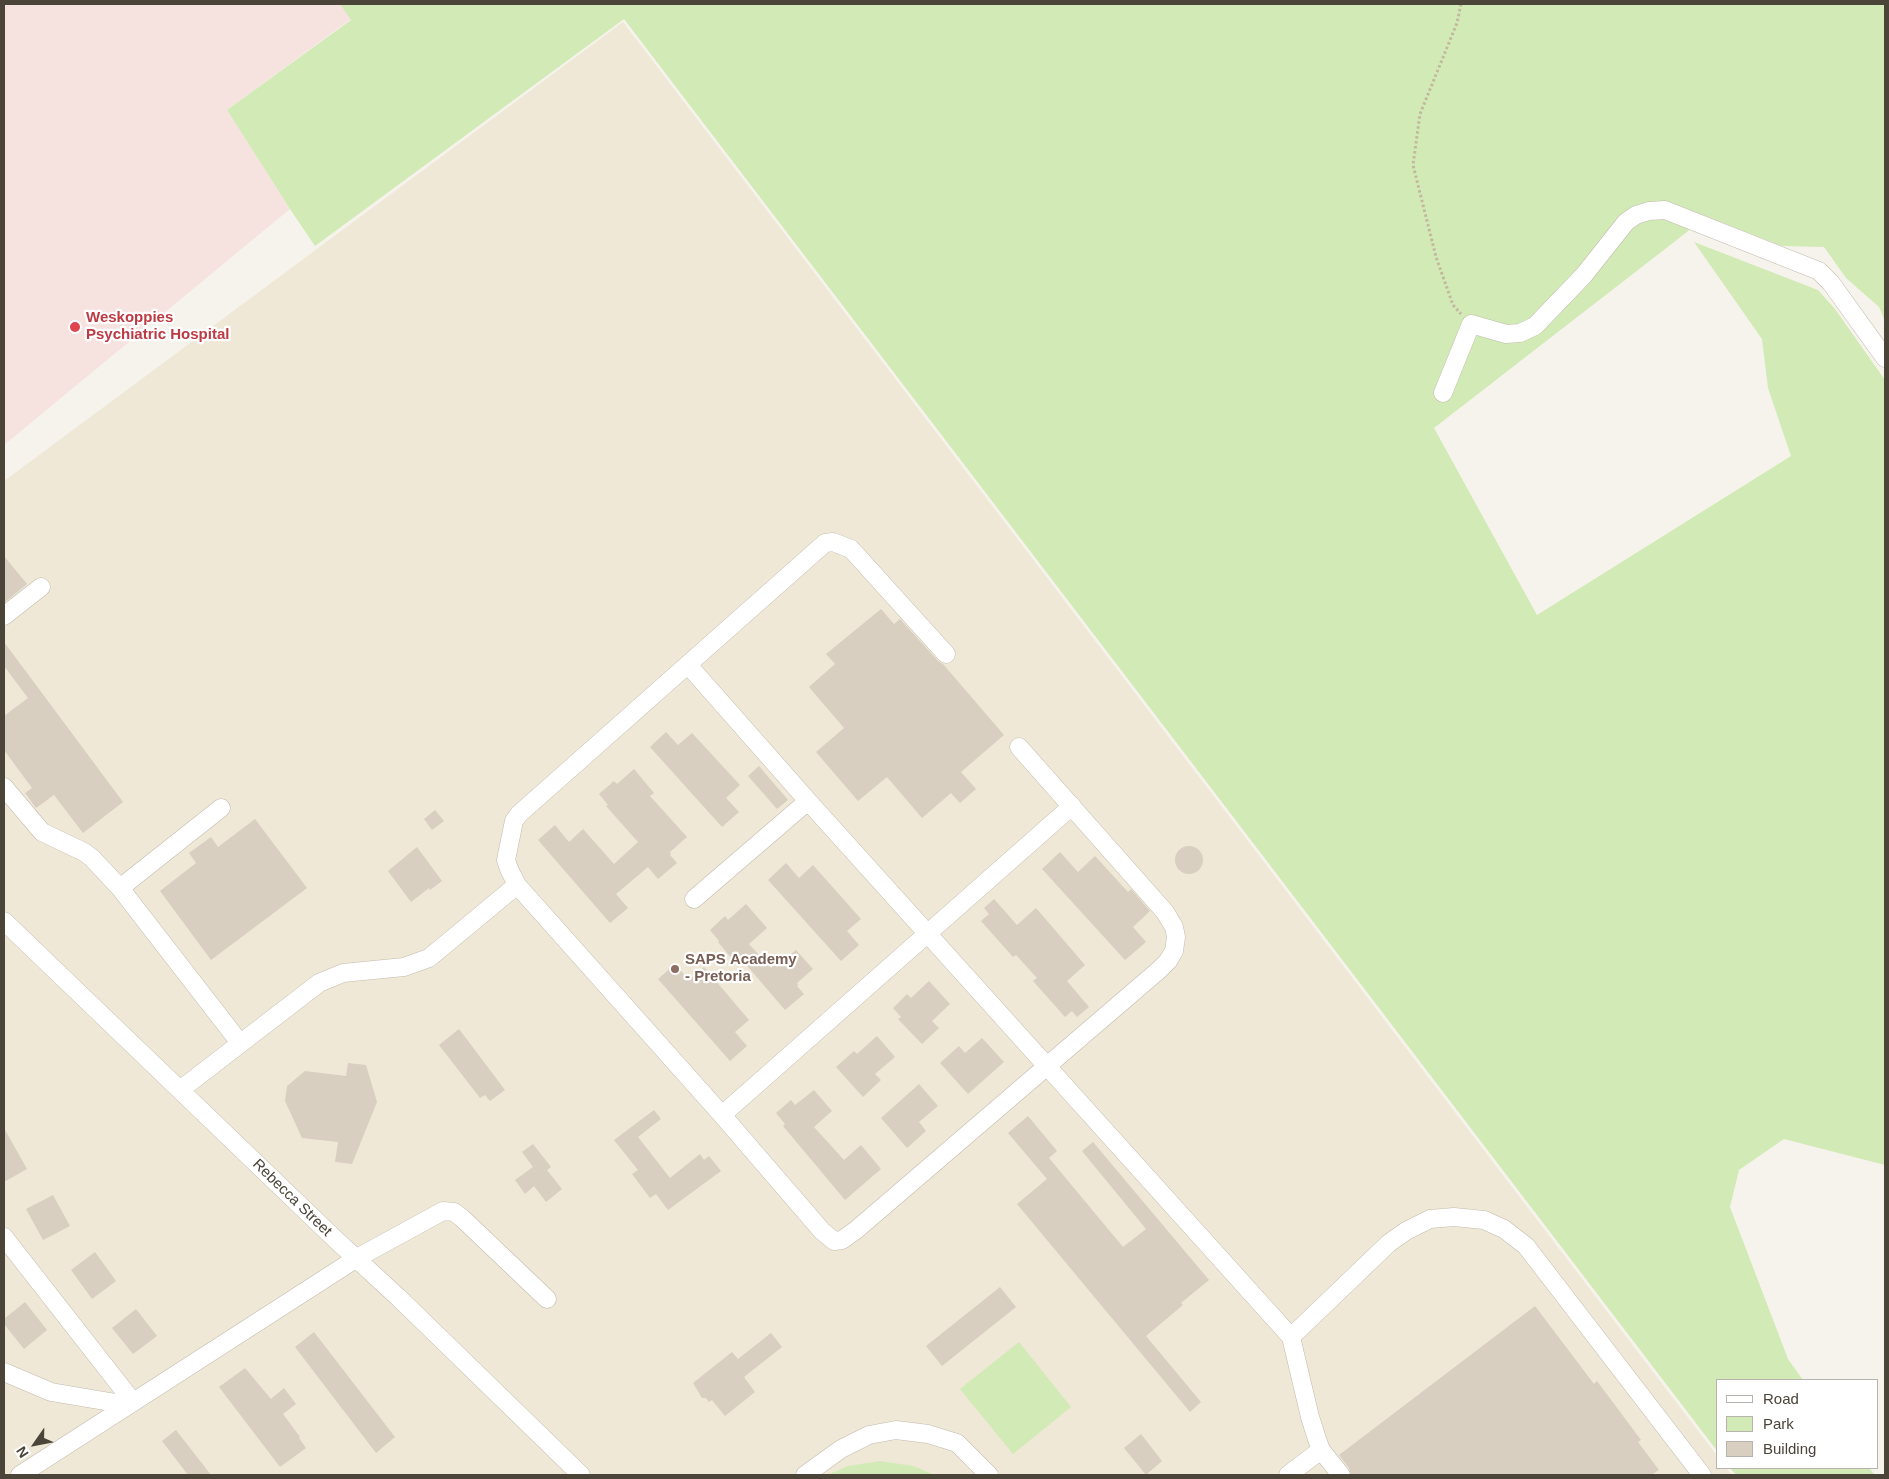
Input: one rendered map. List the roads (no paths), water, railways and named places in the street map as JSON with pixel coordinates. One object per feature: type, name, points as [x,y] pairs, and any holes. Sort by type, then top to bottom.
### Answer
[{"type":"street","points":[[1443,393],[1471,324],[1506,334],[1520,333],[1535,326],[1584,276],[1626,222],[1649,211],[1665,210],[1819,271],[1831,283],[1885,358]]},
{"type":"street","points":[[946,654],[851,549],[833,542],[825,544],[516,818],[506,860],[517,885],[830,1239],[838,1241],[856,1230],[1159,970],[1168,961],[1176,944],[1174,927],[1165,912],[1020,747]]},
{"type":"street","points":[[4,616],[41,587]]},
{"type":"street","points":[[689,666],[928,935],[1291,1337],[1310,1417],[1321,1450],[1341,1475]]},
{"type":"street","points":[[4,787],[42,832],[84,852],[120,888],[240,1043]]},
{"type":"street","points":[[694,899],[808,801]]},
{"type":"street","points":[[722,1115],[1072,806]]},
{"type":"street","points":[[120,888],[222,808]]},
{"type":"street","points":[[180,1090],[306,992],[328,979],[343,973],[404,967],[428,958],[517,885]]},
{"type":"street","name":"Rebecca Street","points":[[4,921],[581,1475]]},
{"type":"street","points":[[20,1475],[357,1258],[443,1211],[454,1212],[547,1299]]},
{"type":"street","points":[[1291,1337],[1389,1243],[1406,1231],[1430,1219],[1454,1217],[1484,1220],[1504,1229],[1526,1246],[1702,1475]]},
{"type":"street","points":[[4,1238],[130,1403]]},
{"type":"street","points":[[4,1372],[51,1392],[130,1403]]},
{"type":"street","points":[[805,1475],[841,1449],[869,1435],[896,1430],[928,1434],[956,1443],[990,1475]]},
{"type":"street","points":[[1288,1475],[1321,1450]]},
{"type":"place","name":"Weskoppies Psychiatric Hospital","points":[[75,327]]},
{"type":"place","name":"SAPS Academy - Pretoria","points":[[675,969]]}]
